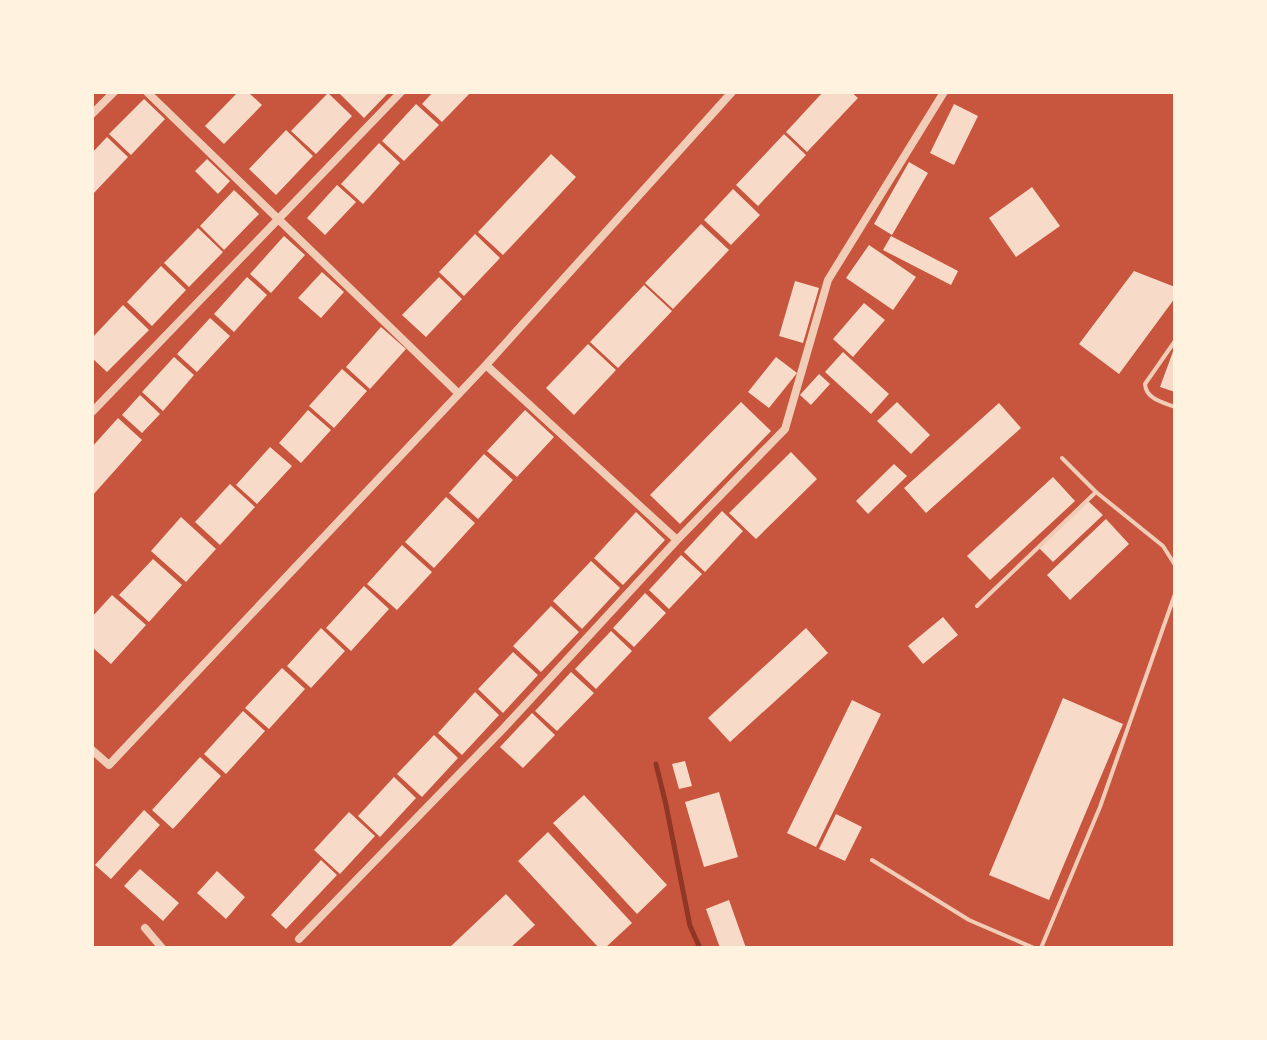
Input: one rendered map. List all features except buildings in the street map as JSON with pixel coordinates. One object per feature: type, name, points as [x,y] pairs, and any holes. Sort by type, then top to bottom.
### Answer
[{"type":"street","points":[[92,114],[114,92]]},
{"type":"street","points":[[147,92],[458,393]]},
{"type":"street","points":[[92,412],[401,92]]},
{"type":"street","points":[[92,750],[109,765],[486,365],[732,92]]},
{"type":"street","points":[[299,939],[503,729],[677,540],[785,429],[828,280],[944,92]]},
{"type":"street","points":[[486,365],[677,540]]},
{"type":"street","points":[[145,928],[162,948]]},
{"type":"lane","points":[[1175,341],[1145,384],[1145,391],[1151,397],[1175,407]]},
{"type":"lane","points":[[1062,458],[1096,492],[1163,546],[1175,565]]},
{"type":"lane","points":[[977,606],[1096,492]]},
{"type":"lane","points":[[1041,948],[1100,807],[1175,594]]},
{"type":"lane","points":[[872,860],[969,920],[1034,948]]},
{"type":"waterway","points":[[656,764],[690,926],[700,948]]}]
